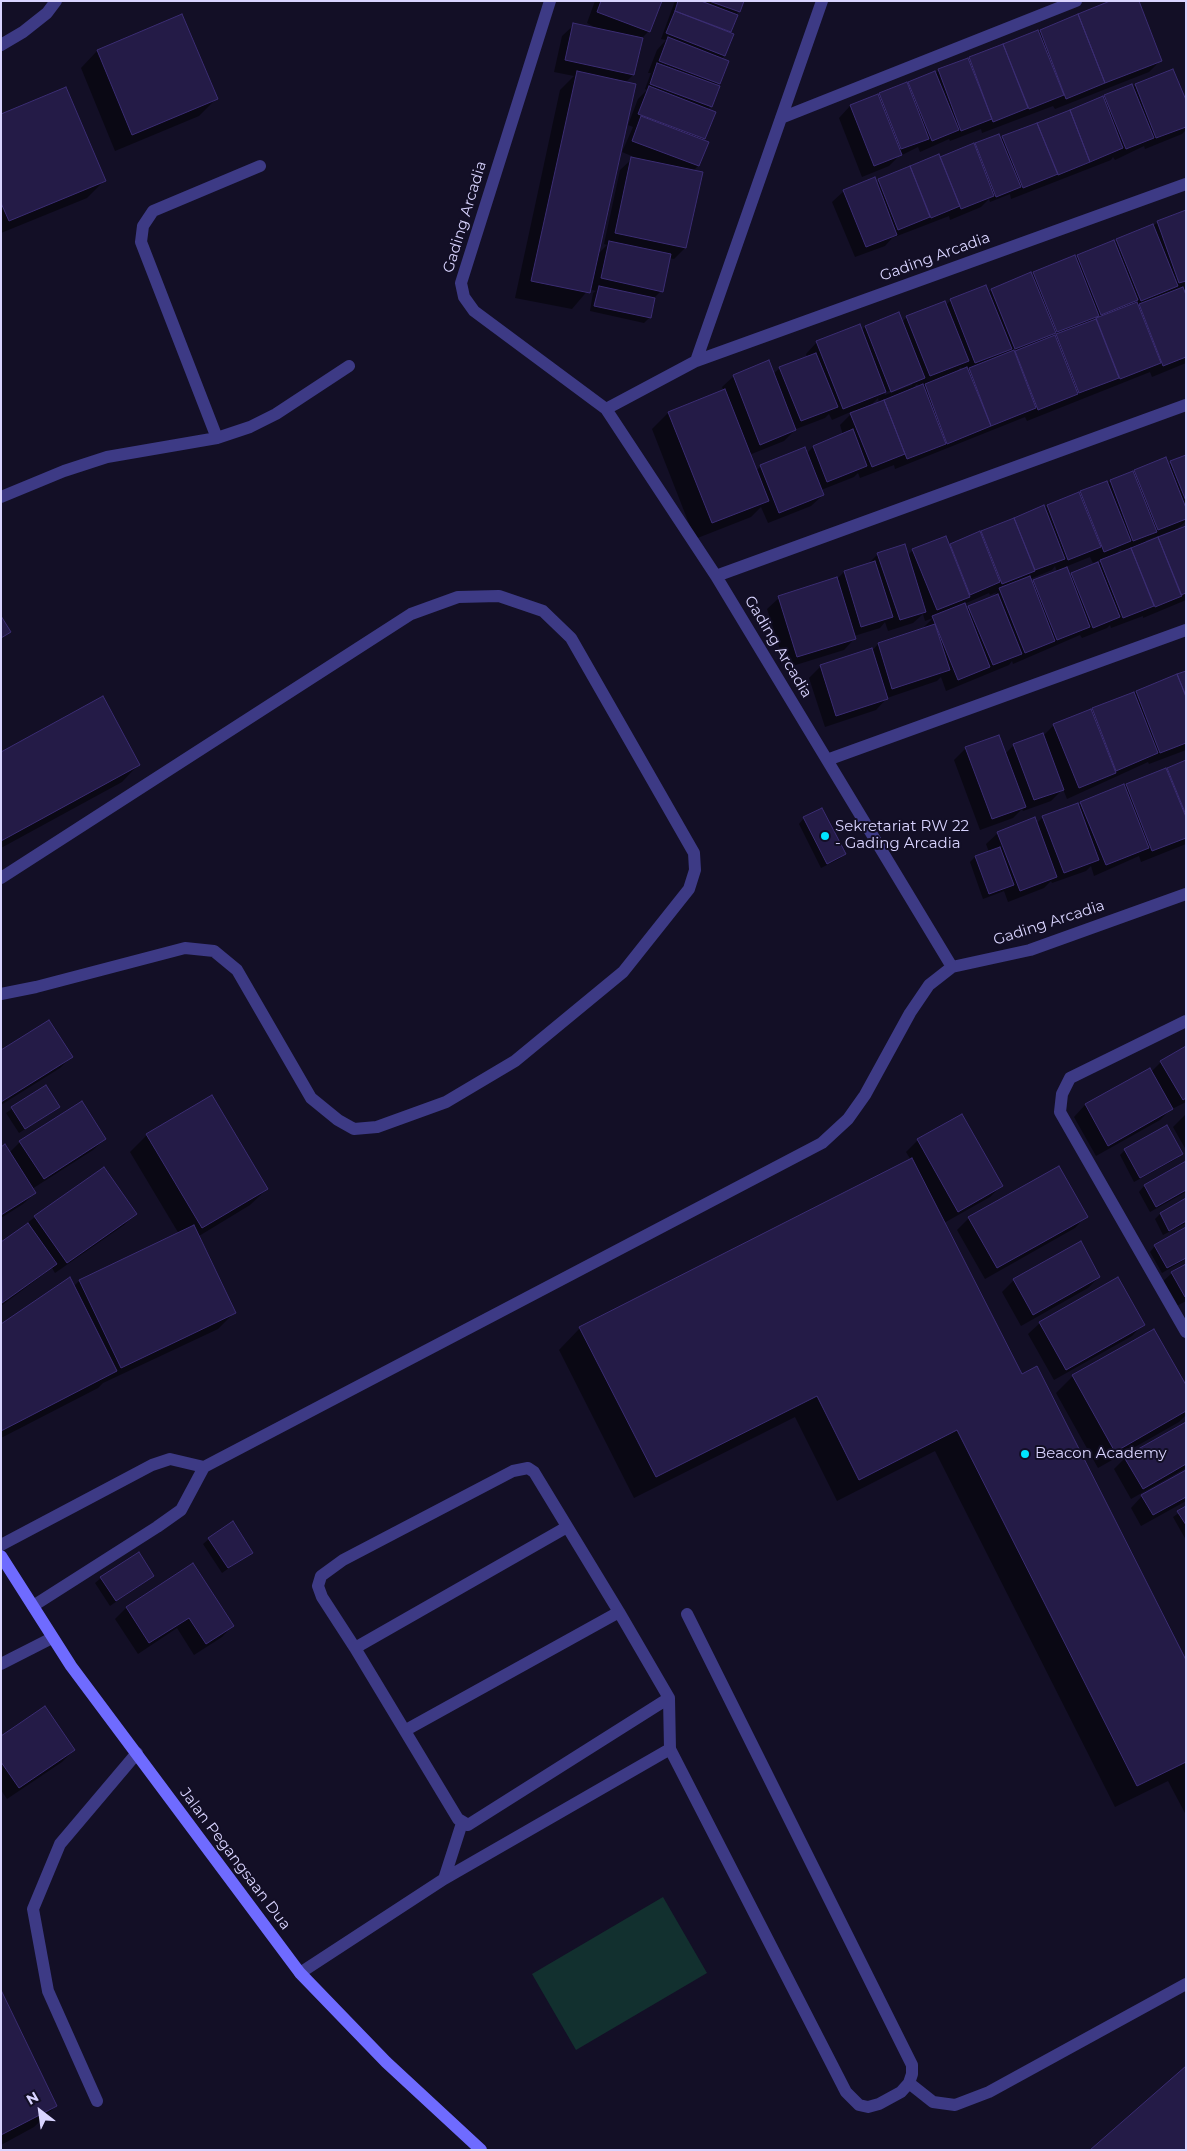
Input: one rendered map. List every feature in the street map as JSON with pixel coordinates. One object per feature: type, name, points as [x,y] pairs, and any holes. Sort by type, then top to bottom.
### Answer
[{"type":"main road","name":"Jalan Pegangsaan Dua","points":[[1,1556],[52,1638],[300,1973],[386,2062],[481,2150]]},
{"type":"street","points":[[1,45],[22,32],[47,12],[56,1]]},
{"type":"street","name":"Gading Arcadia","points":[[550,1],[462,284],[464,297],[474,311],[606,409],[716,576],[952,967],[1030,950],[1186,894]]},
{"type":"street","points":[[696,361],[822,1]]},
{"type":"street","points":[[781,118],[1076,1]]},
{"type":"street","points":[[217,438],[141,242],[143,226],[153,211],[260,166]]},
{"type":"street","name":"Gading Arcadia","points":[[606,409],[696,361],[1186,184]]},
{"type":"street","points":[[1,497],[64,471],[107,458],[217,438],[250,427],[276,414],[349,366]]},
{"type":"street","points":[[716,576],[1186,404]]},
{"type":"street","points":[[1,878],[412,614],[458,597],[490,596],[499,596],[543,611],[571,638],[694,853],[696,870],[689,889],[623,972],[515,1061],[446,1102],[377,1127],[354,1129],[338,1120],[310,1098],[237,970],[214,951],[185,948],[36,987],[1,994]]},
{"type":"street","points":[[828,760],[1186,630]]},
{"type":"street","points":[[33,1606],[181,1510],[204,1467],[822,1143],[848,1119],[865,1095],[910,1013],[929,985],[952,967]]},
{"type":"street","points":[[1186,1021],[1070,1078],[1062,1094],[1060,1112],[1186,1332]]},
{"type":"street","points":[[1,1545],[152,1465],[170,1459],[204,1467]]},
{"type":"street","points":[[669,1698],[473,1824],[462,1823],[322,1597],[318,1586],[321,1576],[344,1560],[396,1531],[521,1468],[528,1468],[534,1472],[669,1698],[670,1750],[846,2092],[859,2105],[868,2107],[901,2092],[909,2083],[912,2074],[908,2057],[687,1614]]},
{"type":"street","points":[[355,1648],[567,1527]]},
{"type":"street","points":[[406,1730],[619,1612]]},
{"type":"street","points":[[1,1664],[52,1638]]},
{"type":"street","points":[[300,1973],[444,1879],[670,1750]]},
{"type":"street","points":[[97,2100],[48,1991],[33,1909],[60,1844],[136,1753]]},
{"type":"street","points":[[444,1879],[462,1823]]},
{"type":"street","points":[[909,2083],[933,2102],[955,2106],[988,2092],[1186,1984]]},
{"type":"green space","points":[[663,1897],[707,1973],[576,2050],[532,1974]]},
{"type":"building","points":[[601,1],[662,1],[650,32],[597,12]]},
{"type":"building","points":[[678,1],[701,1],[738,15],[731,32],[675,11]]},
{"type":"building","points":[[709,1],[744,1],[740,12]]},
{"type":"building","points":[[1110,1],[1139,1],[1162,61],[1105,83],[1078,14]]},
{"type":"building","points":[[675,11],[734,34],[725,56],[666,33]]},
{"type":"building","points":[[182,14],[218,99],[132,135],[97,50]]},
{"type":"building","points":[[1078,14],[1105,83],[1066,99],[1040,30]]},
{"type":"building","points":[[573,23],[643,38],[634,75],[565,60]]},
{"type":"building","points":[[1038,30],[1064,95],[1029,109],[1003,44]]},
{"type":"building","points":[[668,37],[729,61],[720,84],[659,61]]},
{"type":"building","points":[[1003,44],[1028,108],[993,122],[969,57]]},
{"type":"building","points":[[968,58],[992,119],[961,131],[938,69]]},
{"type":"building","points":[[657,63],[720,86],[712,107],[650,84]]},
{"type":"building","points":[[1173,69],[1186,100],[1186,127],[1156,138],[1135,84]]},
{"type":"building","points":[[577,71],[636,84],[590,293],[531,281]]},
{"type":"building","points":[[935,71],[959,130],[932,141],[908,82]]},
{"type":"building","points":[[907,82],[929,139],[901,149],[879,93]]},
{"type":"building","points":[[1132,84],[1154,138],[1126,149],[1104,95]]},
{"type":"building","points":[[649,86],[716,112],[705,139],[638,114]]},
{"type":"building","points":[[66,87],[106,181],[9,221],[1,203],[1,114]]},
{"type":"building","points":[[878,94],[902,155],[874,166],[850,105]]},
{"type":"building","points":[[1103,96],[1123,148],[1090,162],[1070,110]]},
{"type":"building","points":[[1070,110],[1090,162],[1058,175],[1037,123]]},
{"type":"building","points":[[641,116],[709,142],[699,166],[632,141]]},
{"type":"building","points":[[1037,123],[1058,174],[1023,188],[1002,136]]},
{"type":"building","points":[[999,134],[1021,187],[996,197],[975,143]]},
{"type":"building","points":[[974,143],[994,196],[961,209],[940,157]]},
{"type":"building","points":[[939,154],[960,206],[931,218],[910,166]]},
{"type":"building","points":[[631,157],[703,172],[686,248],[615,233]]},
{"type":"building","points":[[910,166],[930,217],[898,230],[878,179]]},
{"type":"building","points":[[875,177],[897,235],[866,247],[843,190]]},
{"type":"building","points":[[1186,210],[1186,281],[1179,283],[1157,221]]},
{"type":"building","points":[[1153,224],[1178,286],[1141,301],[1116,239]]},
{"type":"building","points":[[1114,240],[1138,300],[1101,315],[1077,255]]},
{"type":"building","points":[[609,241],[671,254],[663,292],[601,278]]},
{"type":"building","points":[[1075,255],[1099,316],[1057,332],[1033,272]]},
{"type":"building","points":[[1031,272],[1056,333],[1015,349],[991,289]]},
{"type":"building","points":[[986,285],[1012,349],[975,363],[950,299]]},
{"type":"building","points":[[599,286],[655,298],[651,318],[594,306]]},
{"type":"building","points":[[1183,287],[1186,295],[1186,357],[1163,366],[1139,304]]},
{"type":"building","points":[[945,301],[969,361],[930,376],[906,316]]},
{"type":"building","points":[[1137,302],[1161,363],[1120,379],[1096,318]]},
{"type":"building","points":[[899,312],[925,378],[891,392],[865,326]]},
{"type":"building","points":[[1096,319],[1119,378],[1079,393],[1056,334]]},
{"type":"building","points":[[860,324],[886,392],[843,409],[816,341]]},
{"type":"building","points":[[1055,335],[1078,394],[1038,410],[1015,351]]},
{"type":"building","points":[[1014,350],[1036,408],[991,426],[969,368]]},
{"type":"building","points":[[816,353],[838,407],[801,421],[779,367]]},
{"type":"building","points":[[769,360],[796,430],[760,445],[733,375]]},
{"type":"building","points":[[967,367],[991,426],[947,444],[925,384]]},
{"type":"building","points":[[923,384],[946,444],[907,459],[884,400]]},
{"type":"building","points":[[725,389],[769,501],[712,523],[668,412]]},
{"type":"building","points":[[884,400],[905,454],[872,467],[850,413]]},
{"type":"building","points":[[853,429],[867,466],[827,482],[813,446]]},
{"type":"building","points":[[805,447],[824,495],[779,513],[760,465]]},
{"type":"building","points":[[1186,455],[1186,501],[1170,461]]},
{"type":"building","points":[[1166,457],[1186,508],[1186,519],[1158,530],[1134,470]]},
{"type":"building","points":[[1133,471],[1157,532],[1133,541],[1110,480]]},
{"type":"building","points":[[1107,481],[1131,541],[1104,552],[1080,491]]},
{"type":"building","points":[[1079,492],[1101,547],[1068,560],[1047,505]]},
{"type":"building","points":[[1044,505],[1065,559],[1035,570],[1014,518]]},
{"type":"building","points":[[1014,518],[1035,571],[1002,584],[981,531]]},
{"type":"building","points":[[1186,526],[1186,593],[1181,595],[1158,537]]},
{"type":"building","points":[[980,531],[1000,582],[970,595],[950,544]]},
{"type":"building","points":[[946,536],[970,597],[937,610],[912,549]]},
{"type":"building","points":[[1158,537],[1182,596],[1155,607],[1131,548]]},
{"type":"building","points":[[905,544],[926,612],[900,620],[877,553]]},
{"type":"building","points":[[1131,548],[1154,606],[1123,618],[1100,560]]},
{"type":"building","points":[[875,561],[893,617],[861,627],[844,571]]},
{"type":"building","points":[[1098,562],[1120,617],[1093,628],[1071,573]]},
{"type":"building","points":[[1067,567],[1090,627],[1057,640],[1033,580]]},
{"type":"building","points":[[1030,576],[1055,641],[1025,653],[999,588]]},
{"type":"building","points":[[837,577],[856,639],[797,657],[778,596]]},
{"type":"building","points":[[998,594],[1022,654],[993,665],[968,606]]},
{"type":"building","points":[[965,603],[990,667],[958,680],[932,616]]},
{"type":"building","points":[[1,616],[11,632],[1,638]]},
{"type":"building","points":[[935,624],[950,670],[892,689],[878,643]]},
{"type":"building","points":[[872,648],[888,699],[836,716],[820,665]]},
{"type":"building","points":[[1186,671],[1186,696],[1177,674]]},
{"type":"building","points":[[1177,674],[1186,697],[1186,743],[1160,753],[1136,691]]},
{"type":"building","points":[[1134,692],[1158,753],[1116,771],[1092,708]]},
{"type":"building","points":[[103,696],[140,765],[1,841],[1,752]]},
{"type":"building","points":[[1091,709],[1116,773],[1079,788],[1053,724]]},
{"type":"building","points":[[1043,733],[1064,790],[1034,800],[1013,744]]},
{"type":"building","points":[[999,735],[1026,807],[992,819],[965,747]]},
{"type":"building","points":[[1186,760],[1186,815],[1167,768]]},
{"type":"building","points":[[1166,768],[1186,817],[1186,838],[1152,851],[1126,784]]},
{"type":"building","points":[[1124,784],[1149,848],[1106,865],[1080,802]]},
{"type":"building","points":[[1078,803],[1099,860],[1064,873],[1042,816]]},
{"type":"building","name":"Sekretariat RW 22 - Gading Arcadia","points":[[822,808],[846,854],[827,864],[803,817]]},
{"type":"building","points":[[1035,817],[1057,877],[1020,891],[997,832]]},
{"type":"building","points":[[1000,847],[1014,885],[989,894],[975,856]]},
{"type":"building","points":[[49,1020],[73,1057],[1,1102],[1,1050]]},
{"type":"building","points":[[1186,1046],[1186,1098],[1183,1100],[1160,1061]]},
{"type":"building","points":[[1150,1068],[1173,1109],[1108,1146],[1085,1104]]},
{"type":"building","points":[[46,1085],[60,1107],[25,1129],[11,1107]]},
{"type":"building","points":[[212,1095],[268,1189],[202,1228],[146,1134]]},
{"type":"building","points":[[82,1101],[106,1139],[44,1179],[19,1141]]},
{"type":"building","points":[[962,1114],[1003,1186],[958,1212],[917,1139]]},
{"type":"building","points":[[1167,1125],[1183,1154],[1140,1178],[1124,1149]]},
{"type":"building","points":[[5,1144],[36,1193],[1,1215],[1,1147]]},
{"type":"building","name":"Beacon Academy","points":[[912,1158],[1022,1374],[1037,1366],[1186,1660],[1186,1762],[1137,1786],[957,1430],[859,1480],[817,1396],[656,1477],[579,1327]]},
{"type":"building","points":[[1186,1161],[1186,1190],[1156,1207],[1144,1185]]},
{"type":"building","points":[[1059,1166],[1088,1217],[997,1268],[968,1217]]},
{"type":"building","points":[[104,1167],[137,1214],[67,1263],[34,1216]]},
{"type":"building","points":[[1186,1198],[1186,1221],[1169,1231],[1160,1213]]},
{"type":"building","points":[[28,1223],[57,1264],[2,1303],[1,1242]]},
{"type":"building","points":[[194,1225],[236,1313],[121,1368],[79,1280]]},
{"type":"building","points":[[1186,1227],[1186,1258],[1167,1268],[1154,1245]]},
{"type":"building","points":[[1081,1241],[1100,1277],[1033,1315],[1013,1279]]},
{"type":"building","points":[[1186,1264],[1186,1297],[1185,1297],[1171,1272]]},
{"type":"building","points":[[70,1277],[117,1371],[1,1431],[1,1324]]},
{"type":"building","points":[[1118,1277],[1145,1325],[1066,1370],[1039,1322]]},
{"type":"building","points":[[1154,1329],[1186,1385],[1186,1411],[1115,1452],[1072,1375]]},
{"type":"building","points":[[1186,1422],[1186,1464],[1143,1489],[1124,1457]]},
{"type":"building","points":[[1186,1470],[1186,1497],[1153,1515],[1141,1495]]},
{"type":"building","points":[[1186,1506],[1186,1525],[1177,1511]]},
{"type":"building","points":[[233,1521],[253,1553],[228,1568],[208,1538]]},
{"type":"building","points":[[139,1552],[154,1576],[116,1601],[100,1577]]},
{"type":"building","points":[[193,1563],[234,1626],[206,1644],[189,1618],[149,1643],[126,1607]]},
{"type":"building","points":[[45,1706],[75,1750],[19,1788],[1,1762],[1,1736]]},
{"type":"building","points":[[1,1990],[57,2106],[1,2135]]},
{"type":"building","points":[[1186,2066],[1186,2150],[1090,2150]]},
{"type":"place","name":"Sekretariat RW 22 - Gading Arcadia","points":[[825,836]]},
{"type":"place","name":"Beacon Academy","points":[[1025,1454]]}]
